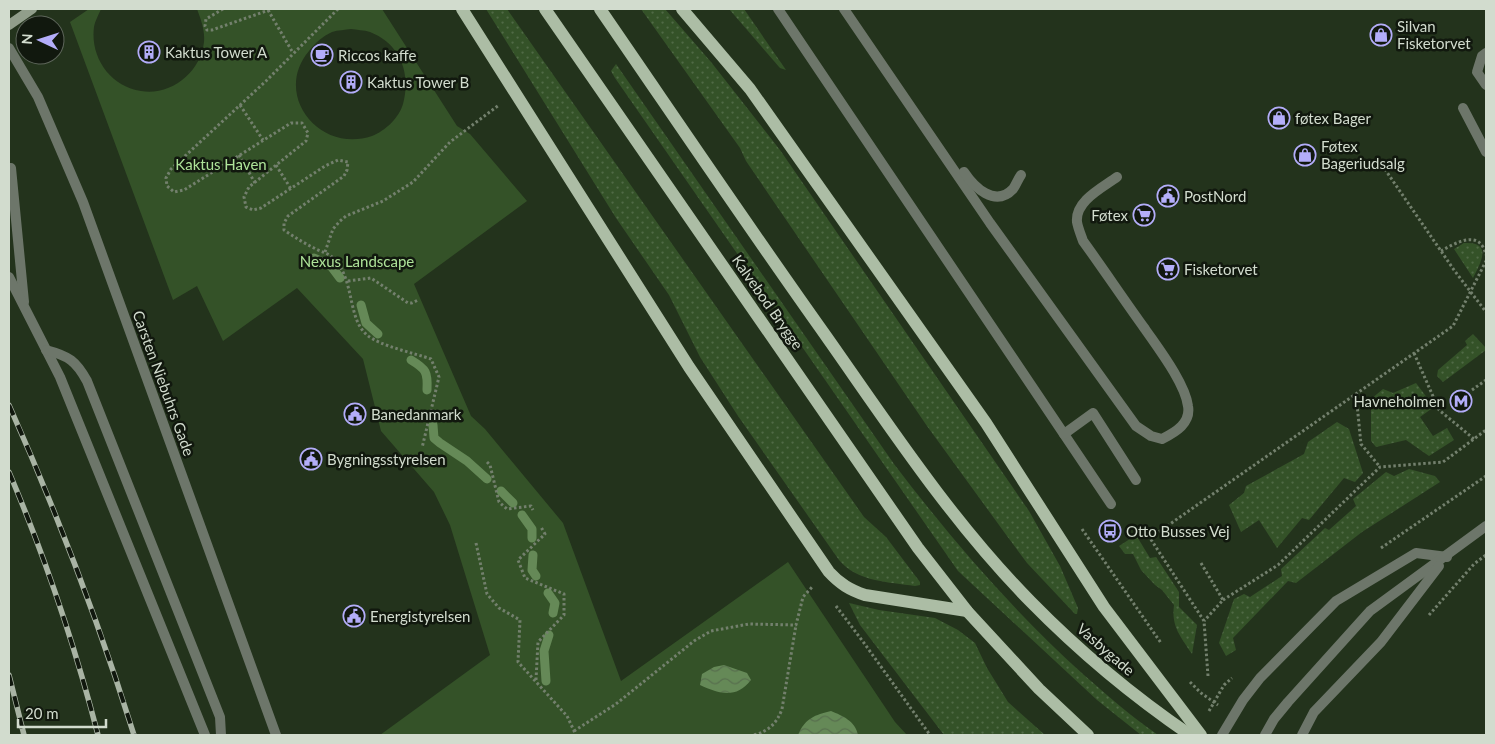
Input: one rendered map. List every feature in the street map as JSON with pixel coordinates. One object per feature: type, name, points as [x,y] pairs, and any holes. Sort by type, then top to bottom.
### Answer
[{"type":"main road","points":[[462,9],[689,367],[829,572],[839,583],[850,590],[865,595],[967,611],[1039,689],[1088,735]]},
{"type":"main road","name":"Kalvebod Brygge","points":[[545,9],[912,540],[967,611]]},
{"type":"main road","name":"Kalvebod Brygge","points":[[600,9],[888,424],[966,528],[1008,577]]},
{"type":"main road","points":[[682,9],[750,89],[986,423],[1104,607],[1201,735]]},
{"type":"main road","name":"Vasbygade","points":[[1008,577],[1030,602],[1086,654],[1157,713],[1190,735]]},
{"type":"street","points":[[9,25],[32,9]]},
{"type":"street","points":[[844,9],[990,223],[1136,426],[1151,436],[1162,439],[1177,432],[1186,421],[1189,406],[1168,363],[1083,241],[1077,222],[1079,208],[1093,194],[1117,177]]},
{"type":"street","points":[[852,9],[971,183],[982,193],[994,196],[1004,194],[1012,189],[1021,175]]},
{"type":"street","points":[[784,11],[1111,504]]},
{"type":"street","name":"Carsten Niebuhrs Gade","points":[[9,48],[38,98],[82,202],[276,735]]},
{"type":"street","points":[[1486,53],[1482,56],[1477,72],[1486,85]]},
{"type":"street","points":[[1463,108],[1486,152]]},
{"type":"street","points":[[11,168],[25,308]]},
{"type":"street","points":[[9,277],[60,377],[205,735]]},
{"type":"street","points":[[46,350],[61,354],[78,366],[87,381],[220,717],[221,735]]},
{"type":"street","points":[[1064,434],[1093,414],[1136,480]]},
{"type":"street","points":[[1265,735],[1279,713],[1370,612],[1486,526]]},
{"type":"street","points":[[1222,735],[1243,700],[1260,678],[1336,601],[1416,553],[1447,556]]},
{"type":"street","points":[[1302,735],[1314,712],[1381,642],[1447,556]]},
{"type":"path","points":[[223,9],[206,19],[205,26],[207,30],[212,30],[270,10],[293,53]]},
{"type":"path","points":[[338,9],[240,105],[171,169],[166,178],[167,186],[174,192],[184,190],[291,123],[302,123],[308,133],[306,141],[249,187],[244,197],[246,207],[253,210],[261,208],[325,166],[338,160],[348,162],[344,176],[288,216],[284,223],[284,230],[333,257],[348,280],[356,319],[368,336],[376,341],[431,359],[439,377],[422,448]]},
{"type":"path","points":[[325,252],[333,229],[340,221],[346,216],[383,201],[413,182],[450,142],[500,104]]},
{"type":"path","points":[[240,105],[263,140]]},
{"type":"path","points":[[239,155],[255,183]]},
{"type":"path","points":[[1382,165],[1441,251],[1486,312]]},
{"type":"path","points":[[276,166],[291,188]]},
{"type":"path","points":[[1441,251],[1458,241],[1466,239],[1482,244],[1486,255]]},
{"type":"path","points":[[1208,676],[1204,621],[1150,538],[1453,326],[1486,261]]},
{"type":"path","points":[[348,280],[370,278],[408,302],[412,303],[418,300]]},
{"type":"path","points":[[1414,353],[1440,410],[1474,439]]},
{"type":"path","points":[[1472,390],[1486,380]]},
{"type":"path","points":[[1356,394],[1361,444],[1380,467]]},
{"type":"path","points":[[1204,621],[1223,600],[1278,565],[1380,467],[1443,462],[1486,430]]},
{"type":"path","points":[[488,462],[499,502],[507,509],[531,506],[533,510]]},
{"type":"path","points":[[536,681],[538,642],[564,614],[564,594],[525,578],[518,560],[545,534],[541,526]]},
{"type":"path","points":[[476,542],[487,594],[499,608],[520,620],[518,662],[568,716],[575,733],[616,704],[694,640],[712,631],[749,624],[796,625]]},
{"type":"path","points":[[1201,563],[1223,600]]},
{"type":"path","points":[[1107,565],[1166,650]]},
{"type":"path","points":[[754,735],[771,727],[780,715],[803,596],[829,572]]},
{"type":"path","points":[[847,622],[930,735]]},
{"type":"path","points":[[1186,678],[1201,693],[1234,716]]},
{"type":"green space","points":[[89,9],[101,9],[95,25],[94,38],[95,49],[104,68],[120,83],[130,88],[152,92],[163,90],[183,80],[197,63],[202,53],[204,38],[197,9],[382,9],[457,126],[470,134],[527,201],[414,284],[471,416],[485,429],[563,523],[621,681],[788,562],[895,722],[907,735],[380,735],[490,655],[450,525],[434,492],[381,431],[363,359],[297,288],[223,341],[197,286],[173,300],[70,22]],"holes":[[[351,29],[370,32],[381,37],[389,44],[401,61],[406,82],[403,104],[391,123],[382,131],[372,136],[353,139],[335,136],[319,129],[307,117],[299,102],[296,85],[299,68],[309,51],[332,32]]]},
{"type":"green space","points":[[486,9],[507,9],[864,517],[886,537],[920,582],[920,585],[915,586],[864,577],[846,567],[839,560],[738,416],[700,357],[669,295],[616,218]]},
{"type":"green space","points":[[641,9],[665,9],[711,62],[780,150],[1029,511],[1060,566],[1078,608],[1077,614],[1027,563],[927,426],[746,161],[740,148]]},
{"type":"green space","points":[[729,9],[744,9],[786,70],[780,68]]},
{"type":"green space","points":[[616,64],[894,464],[938,520],[984,574],[1058,651],[1111,698],[1158,735],[1141,735],[1097,700],[958,571],[615,78],[611,71]]},
{"type":"green space","points":[[1464,243],[1473,243],[1482,250],[1481,260],[1473,278],[1454,249]]},
{"type":"green space","points":[[1473,334],[1486,350],[1443,382],[1437,376],[1438,370],[1467,345],[1465,341]]},
{"type":"green space","points":[[1416,383],[1434,407],[1420,417],[1433,436],[1447,428],[1454,440],[1429,456],[1406,440],[1376,447],[1371,441],[1371,399],[1383,389],[1393,393]]},
{"type":"green space","points":[[1337,422],[1349,429],[1363,473],[1355,482],[1344,478],[1309,520],[1302,518],[1277,548],[1259,520],[1241,532],[1229,505],[1244,493],[1246,486],[1304,454],[1308,442]]},
{"type":"green space","points":[[1409,469],[1435,476],[1440,482],[1362,532],[1296,583],[1288,581],[1233,638],[1236,650],[1226,656],[1219,643],[1234,599],[1244,594],[1250,597],[1282,576],[1281,569],[1325,528],[1329,530],[1356,506],[1353,499],[1386,472],[1394,476]]},
{"type":"green space","points":[[1136,535],[1150,558],[1156,557],[1179,592],[1179,607],[1197,625],[1192,654],[1175,626],[1174,605],[1162,590],[1141,570],[1133,554],[1125,554],[1119,546]]},
{"type":"green space","points":[[849,603],[879,610],[935,618],[958,630],[975,643],[987,668],[1008,702],[1045,735],[944,735],[860,625]]},
{"type":"water","points":[[724,665],[747,673],[751,680],[740,690],[727,693],[714,691],[700,685],[702,674],[714,667]]},
{"type":"water","points":[[831,711],[844,717],[851,723],[858,735],[798,735],[811,718]]},
{"type":"waterway","points":[[314,258],[331,266],[340,278]]},
{"type":"waterway","points":[[361,305],[366,323],[378,334]]},
{"type":"waterway","points":[[411,360],[425,372],[427,390]]},
{"type":"waterway","points":[[433,425],[434,438],[467,461],[487,479]]},
{"type":"waterway","points":[[501,491],[513,503]]},
{"type":"waterway","points":[[522,515],[532,529],[532,538]]},
{"type":"waterway","points":[[533,555],[532,570],[536,576]]},
{"type":"waterway","points":[[548,593],[555,603],[553,613]]},
{"type":"waterway","points":[[546,681],[544,651],[549,635]]},
{"type":"railway","points":[[9,405],[44,486],[76,568],[134,735]]},
{"type":"railway","points":[[9,472],[35,536],[58,602],[98,735]]},
{"type":"railway","points":[[9,675],[24,735]]},
{"type":"place","name":"Silvan Fisketorvet","points":[[1381,35]]},
{"type":"place","name":"Kaktus Tower A","points":[[149,52]]},
{"type":"place","name":"Riccos kaffe","points":[[322,55]]},
{"type":"place","name":"Kaktus Tower B","points":[[351,82]]},
{"type":"place","name":"føtex Bager","points":[[1279,118]]},
{"type":"place","name":"Føtex Bageriudsalg","points":[[1305,155]]},
{"type":"place","name":"PostNord","points":[[1168,196]]},
{"type":"place","name":"Føtex","points":[[1144,215]]},
{"type":"place","name":"Fisketorvet","points":[[1168,269]]},
{"type":"place","name":"Havneholmen","points":[[1461,401]]},
{"type":"place","name":"Banedanmark","points":[[355,414]]},
{"type":"place","name":"Bygningsstyrelsen","points":[[311,459]]},
{"type":"place","name":"Otto Busses Vej","points":[[1110,531]]},
{"type":"place","name":"Energistyrelsen","points":[[354,616]]},
{"type":"park label","name":"Kaktus Haven","points":[[221,164]]},
{"type":"park label","name":"Nexus Landscape","points":[[357,261]]}]
